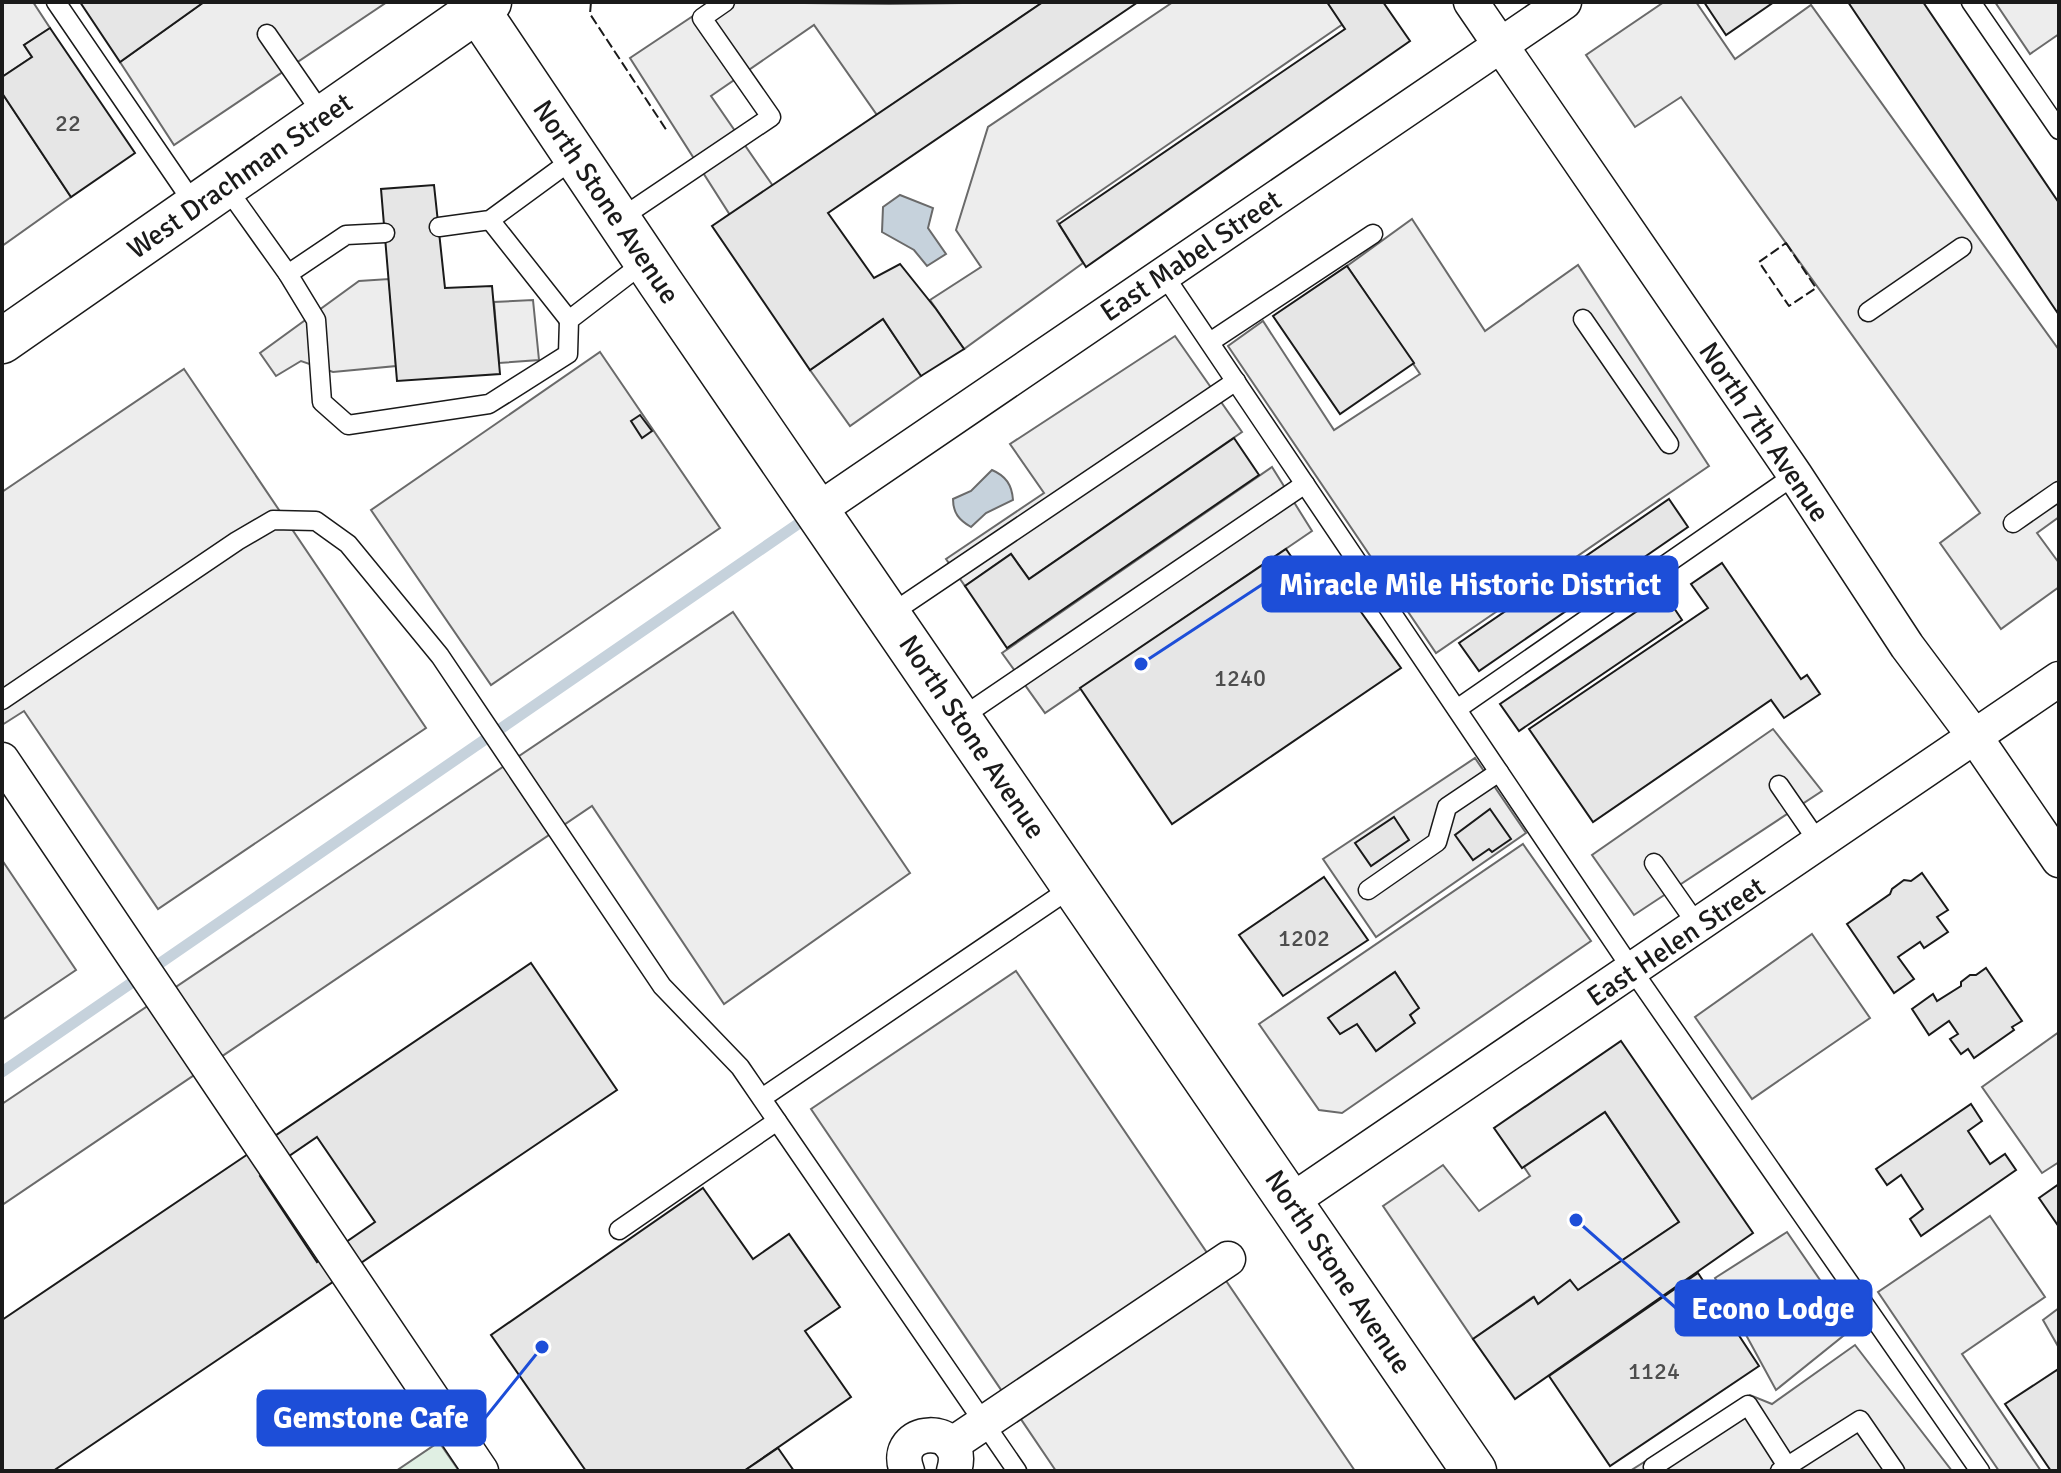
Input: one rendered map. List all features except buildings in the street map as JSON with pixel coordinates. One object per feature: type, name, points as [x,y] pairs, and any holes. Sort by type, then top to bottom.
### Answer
[{"type":"main road","name":"West Drachman Street","points":[[2,341],[325,118],[480,5]]},
{"type":"main road","name":"North Stone Avenue","points":[[480,5],[618,220],[1474,1471]]},
{"type":"street","name":"North 7th Avenue","points":[[1471,2],[1795,475],[1907,646],[1975,737],[2059,860]]},
{"type":"street","name":"East Mabel Street","points":[[818,510],[1564,2]]},
{"type":"street","name":"East Helen Street","points":[[1290,1202],[2059,679]]},
{"type":"street","points":[[2,760],[481,1471]]},
{"type":"street","points":[[907,1471],[904,1457],[919,1436],[937,1435],[952,1458],[984,1424],[1228,1259]]},
{"type":"lane","points":[[56,2],[211,197],[288,274],[316,320],[322,402],[348,425],[489,404],[568,354],[569,320],[490,220]]},
{"type":"lane","points":[[618,220],[771,117],[702,18],[725,2]]},
{"type":"lane","points":[[1971,2],[2059,130]]},
{"type":"lane","points":[[267,34],[325,118]]},
{"type":"lane","points":[[439,227],[490,220],[576,157]]},
{"type":"lane","points":[[288,274],[346,235],[385,233]]},
{"type":"lane","points":[[1210,342],[1373,234]]},
{"type":"lane","points":[[1868,312],[1962,247]]},
{"type":"lane","points":[[569,320],[646,261]]},
{"type":"lane","points":[[1164,275],[1633,971],[1980,1471]]},
{"type":"lane","points":[[1583,319],[1669,444]]},
{"type":"lane","points":[[889,615],[1236,381]]},
{"type":"lane","points":[[1457,709],[1795,475]]},
{"type":"lane","points":[[959,719],[1305,484]]},
{"type":"lane","points":[[2013,523],[2059,491]]},
{"type":"lane","points":[[2,700],[273,520],[316,521],[348,544],[440,656],[662,986],[740,1067],[1017,1471]]},
{"type":"lane","points":[[1368,890],[1437,842],[1447,807],[1499,772]]},
{"type":"lane","points":[[1779,785],[1819,843]]},
{"type":"lane","points":[[1654,863],[1698,926]]},
{"type":"lane","points":[[762,1098],[1074,886]]},
{"type":"lane","points":[[619,1230],[777,1121]]},
{"type":"lane","points":[[1656,1471],[1653,1467],[1748,1405],[1783,1469],[1860,1420],[1895,1471]]},
{"type":"green space","points":[[439,1442],[459,1471],[396,1471]]},
{"type":"shaded area","points":[[2,2],[33,2],[50,28],[24,45],[32,57],[2,77]]},
{"type":"shaded area","points":[[204,2],[387,2],[174,145],[120,62]]},
{"type":"shaded area","points":[[714,2],[1043,2],[877,115],[814,25],[711,96],[773,186],[730,215],[630,58]]},
{"type":"shaded area","points":[[1173,2],[1327,2],[1343,24],[1057,221],[1083,263],[964,349],[930,300],[981,267],[956,230],[988,127]]},
{"type":"shaded area","points":[[1664,2],[1696,2],[1735,59],[1811,5],[2059,350],[2059,517],[2037,533],[2059,563],[2059,587],[2001,629],[1940,543],[1980,513],[1681,97],[1635,127],[1586,55]]},
{"type":"shaded area","points":[[1995,2],[2059,2],[2059,34],[2030,54]]},
{"type":"shaded area","points":[[2,93],[71,197],[2,246]]},
{"type":"shaded area","points":[[900,195],[933,208],[928,228],[946,254],[927,266],[914,250],[882,232],[883,207]]},
{"type":"shaded area","points":[[1412,219],[1485,331],[1578,265],[1709,466],[1436,653],[1228,346],[1263,321],[1334,430],[1420,374],[1347,266]]},
{"type":"shaded area","points":[[389,279],[396,366],[333,372],[301,361],[276,376],[260,353],[359,281]]},
{"type":"shaded area","points":[[533,300],[539,360],[499,363],[494,302]]},
{"type":"shaded area","points":[[883,319],[921,376],[850,426],[810,370]]},
{"type":"shaded area","points":[[1175,336],[1242,432],[1029,579],[1011,554],[965,586],[946,559],[1044,493],[1010,444]]},
{"type":"shaded area","points":[[600,352],[720,528],[491,685],[371,510]]},
{"type":"shaded area","points":[[184,369],[426,728],[158,909],[24,711],[2,725],[2,492]]},
{"type":"shaded area","points":[[1272,467],[1312,531],[1045,713],[1002,653]]},
{"type":"shaded area","points":[[992,470],[1007,482],[1013,500],[986,513],[971,527],[958,516],[953,499],[971,491]]},
{"type":"shaded area","points":[[733,612],[910,873],[724,1004],[592,806],[2,1205],[2,1104]]},
{"type":"shaded area","points":[[1773,729],[1822,791],[1634,915],[1592,855]]},
{"type":"shaded area","points":[[1475,758],[1526,833],[1376,937],[1323,859]]},
{"type":"shaded area","points":[[1523,844],[1591,941],[1342,1113],[1319,1110],[1259,1024]],"holes":[[[1395,972],[1418,1008],[1410,1015],[1414,1023],[1376,1051],[1357,1024],[1340,1034],[1329,1018]]]},
{"type":"shaded area","points":[[2,860],[76,970],[2,1020]]},
{"type":"shaded area","points":[[1812,934],[1870,1018],[1752,1099],[1695,1017]]},
{"type":"shaded area","points":[[1016,971],[1355,1471],[1056,1471],[811,1109]]},
{"type":"shaded area","points":[[2059,1032],[2059,1162],[2042,1173],[1982,1087]]},
{"type":"shaded area","points":[[1605,1112],[1679,1222],[1578,1290],[1569,1281],[1538,1304],[1533,1297],[1473,1339],[1383,1206],[1443,1165],[1479,1211],[1530,1176],[1524,1167]]},
{"type":"shaded area","points":[[1990,1216],[2045,1297],[1962,1354],[2041,1471],[1999,1471],[1878,1292]]},
{"type":"shaded area","points":[[1787,1232],[1853,1328],[1776,1390],[1715,1278]]},
{"type":"shaded area","points":[[2059,1308],[2059,1348],[2043,1320]]},
{"type":"shaded area","points":[[1855,1345],[1952,1471],[1630,1471],[1750,1395],[1772,1404]]},
{"type":"waterway","points":[[2,1072],[811,515]]},
{"type":"fence","points":[[591,2],[590,14],[667,131]]},
{"type":"fence","points":[[1786,243],[1816,288],[1789,306],[1759,262],[1786,243]]},
{"type":"place","name":"Miracle Mile Historic District","points":[[1141,664]]},
{"type":"place","name":"Econo Lodge","points":[[1576,1220]]},
{"type":"place","name":"Gemstone Cafe","points":[[542,1347]]}]
